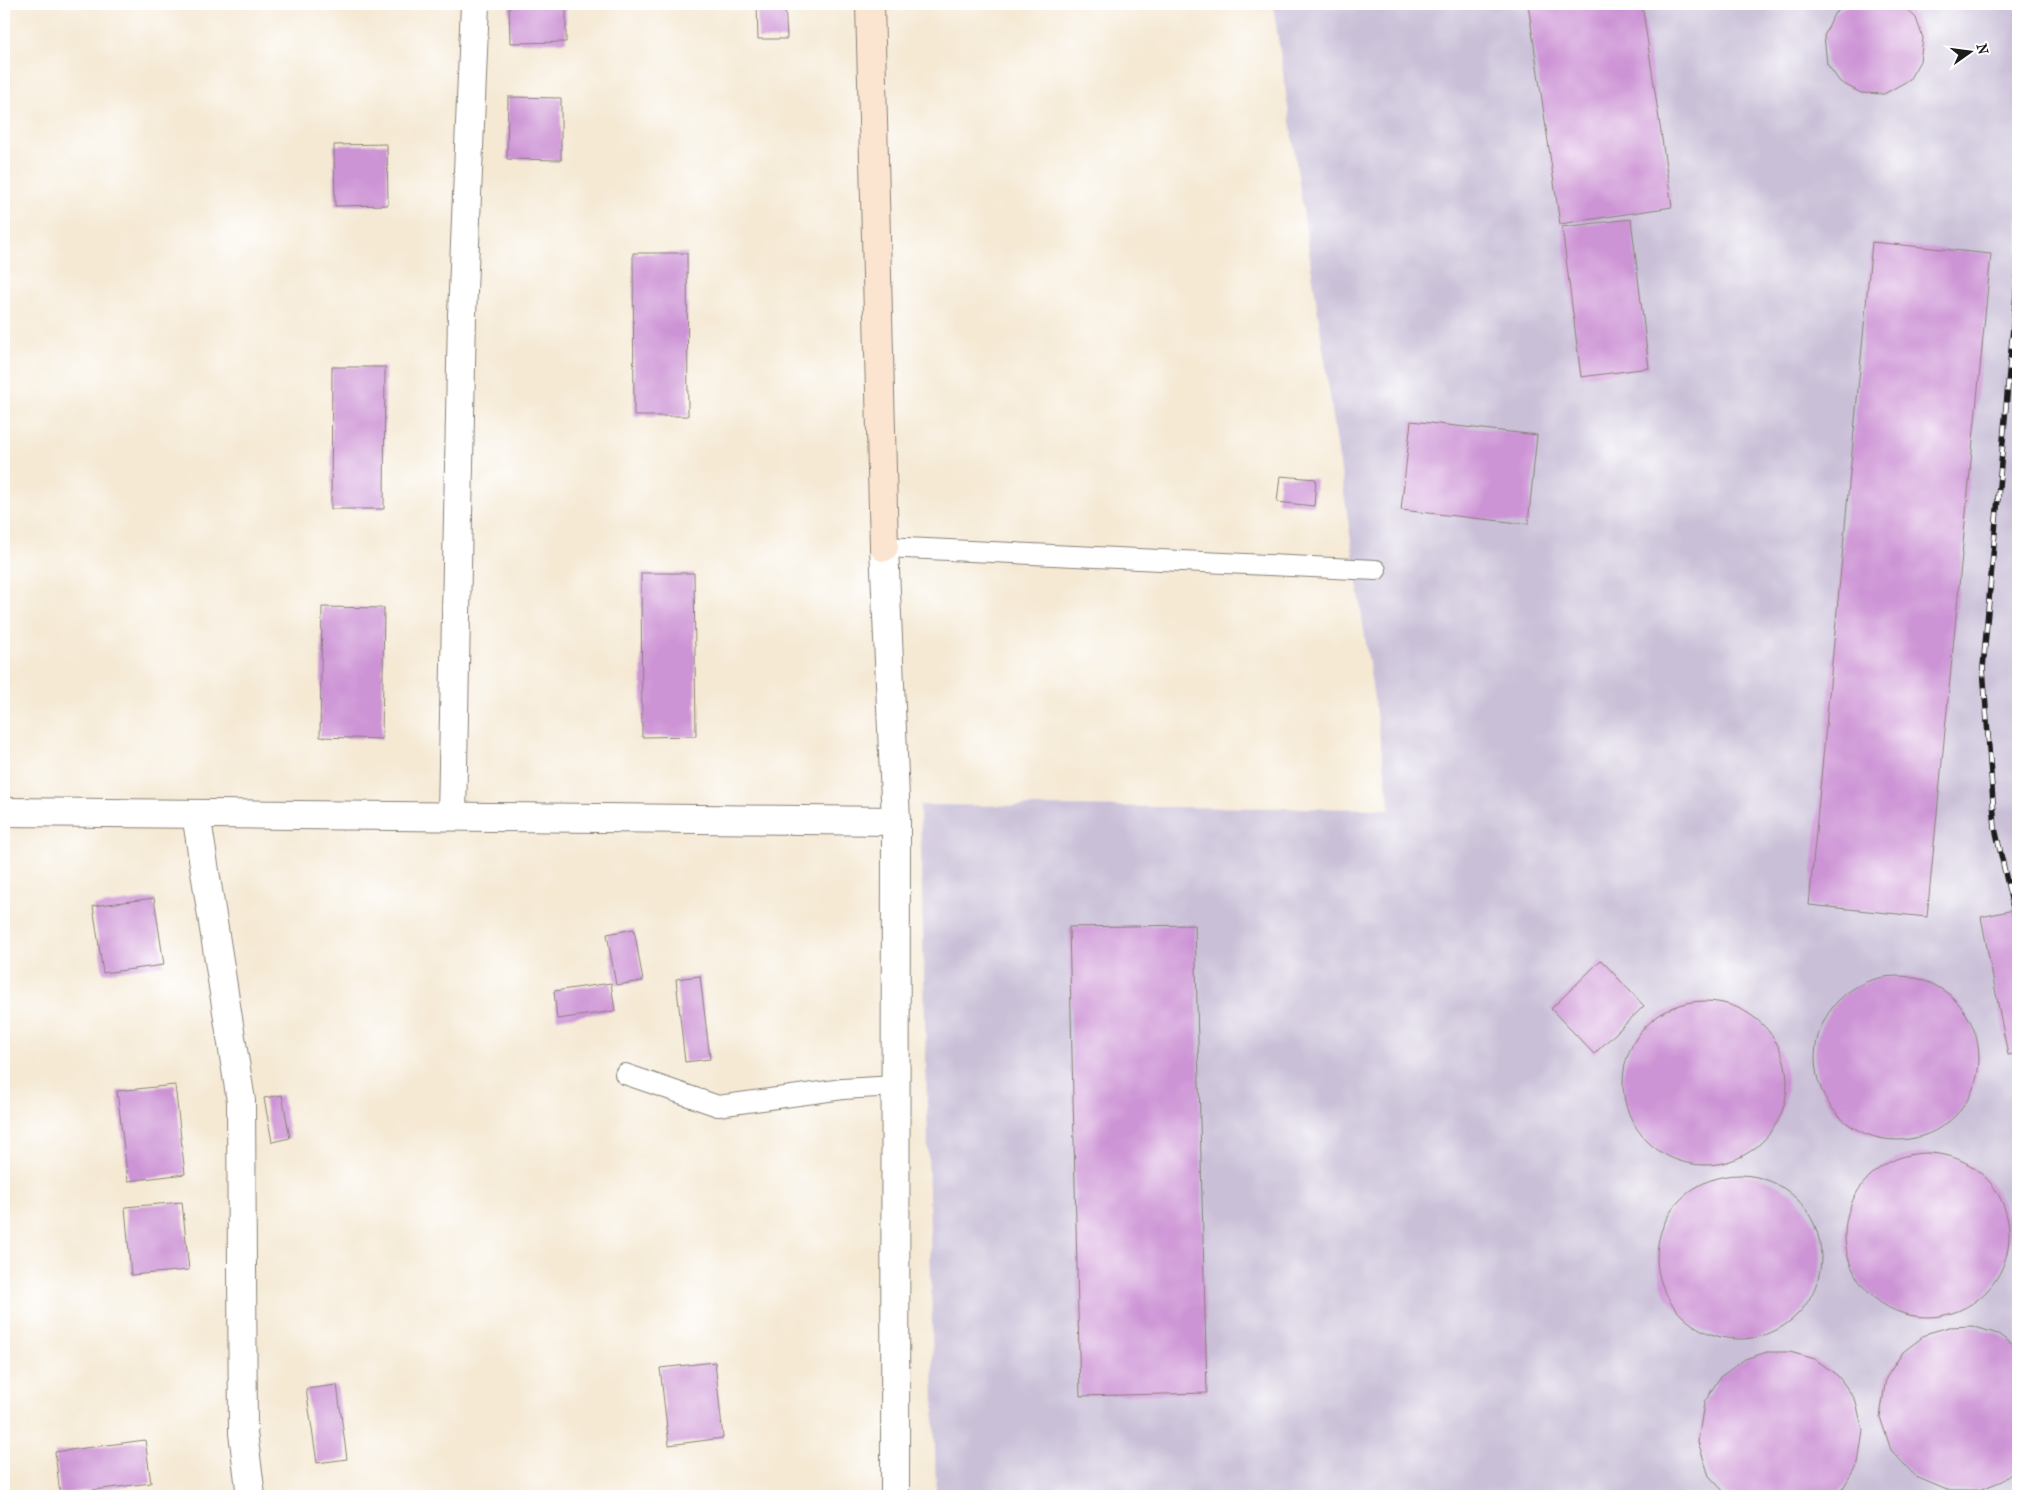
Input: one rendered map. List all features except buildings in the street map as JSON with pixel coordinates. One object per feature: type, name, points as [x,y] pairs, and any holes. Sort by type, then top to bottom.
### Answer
[{"type":"street","points":[[452,816],[462,315],[475,4]]},
{"type":"street","points":[[870,4],[884,547],[896,821],[895,1496]]},
{"type":"street","points":[[4,812],[896,821]]},
{"type":"street","points":[[196,814],[241,1102],[243,1433],[251,1496]]},
{"type":"lane","points":[[884,547],[1376,570]]},
{"type":"lane","points":[[625,1074],[718,1106],[843,1090],[895,1086]]},
{"type":"shaded area","points":[[1273,4],[2018,4],[2018,1496],[936,1496],[920,805],[1390,809]]},
{"type":"railway","points":[[2018,271],[1983,668],[1995,828],[2018,930]]}]
